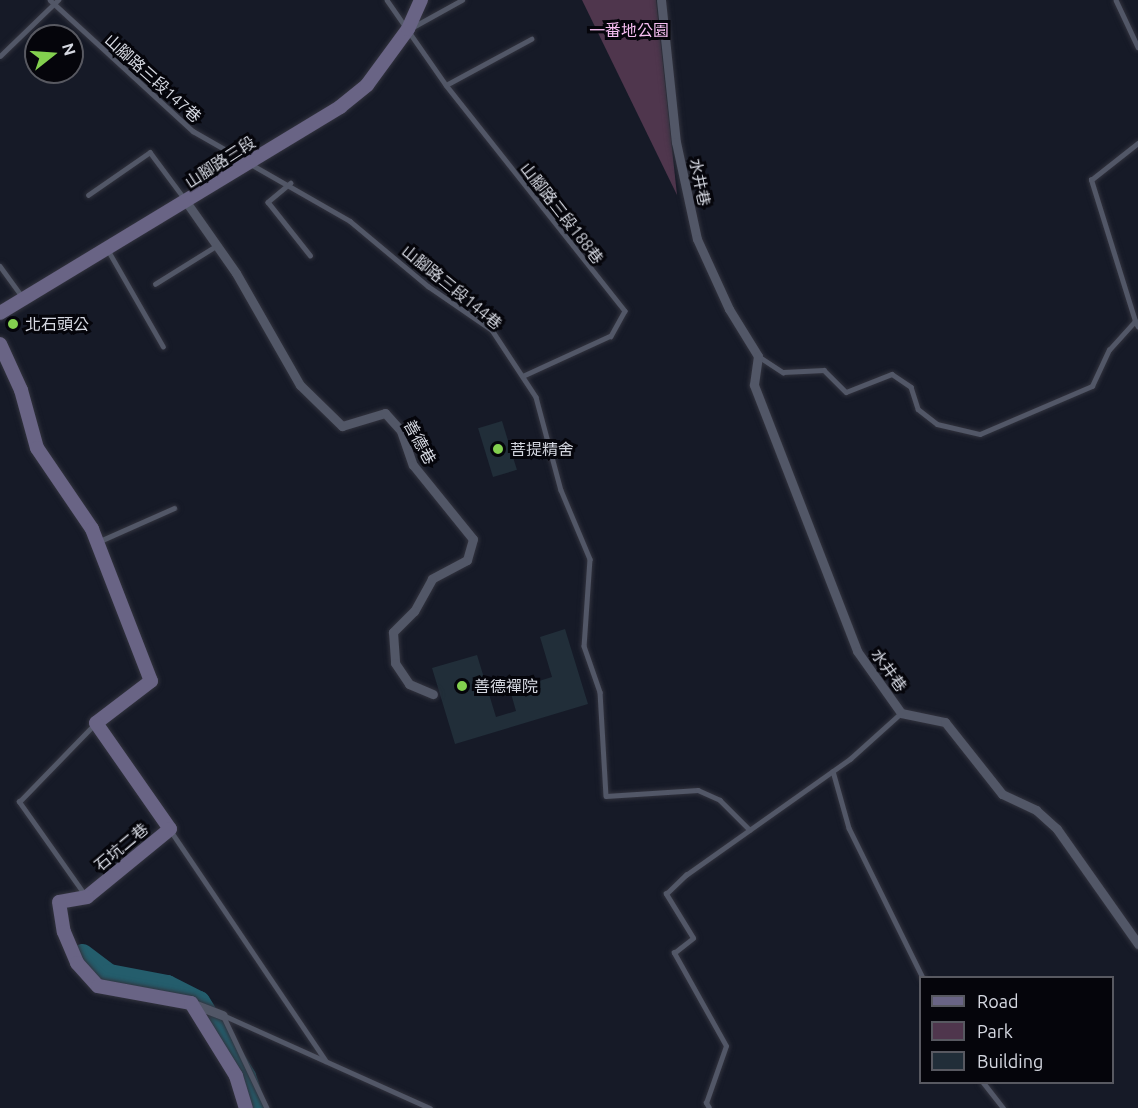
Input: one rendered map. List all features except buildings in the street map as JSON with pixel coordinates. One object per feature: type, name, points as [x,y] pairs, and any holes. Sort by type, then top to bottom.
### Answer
[{"type":"street","name":"山腳路三段","points":[[0,313],[187,203],[367,85],[408,29],[421,0]]},
{"type":"street","name":"水井巷","points":[[661,0],[676,142],[697,240],[729,309],[758,356],[754,385],[857,651],[901,713],[945,722],[1002,794],[1036,810],[1057,829],[1138,944]]},
{"type":"street","name":"善德巷","points":[[187,203],[217,245],[300,385],[342,426],[385,413],[401,431],[413,465],[473,539],[467,560],[432,579],[414,611],[393,632],[395,663],[409,684],[433,694]]},
{"type":"street","points":[[0,344],[21,390],[36,448],[58,474],[98,542],[151,681],[96,723]]},
{"type":"street","name":"石坑二巷","points":[[96,723],[170,829],[87,897],[59,902],[64,932],[77,963],[98,986],[191,1003]]},
{"type":"street","points":[[191,1003],[224,1015]]},
{"type":"street","points":[[191,1003],[236,1076],[246,1108]]},
{"type":"lane","name":"山腳路三段188巷","points":[[387,0],[446,85],[625,311],[611,336],[524,376]]},
{"type":"lane","points":[[408,29],[462,0]]},
{"type":"lane","points":[[1116,0],[1138,47]]},
{"type":"lane","points":[[0,56],[54,1]]},
{"type":"lane","name":"山腳路三段147巷","points":[[54,1],[193,131],[246,164]]},
{"type":"lane","points":[[446,85],[531,39]]},
{"type":"lane","points":[[1137,324],[1091,180],[1138,143]]},
{"type":"lane","points":[[88,195],[150,152],[187,203]]},
{"type":"lane","name":"山腳路三段144巷","points":[[246,164],[291,183],[350,221],[428,285],[492,330],[536,397],[561,490],[590,559],[584,646],[600,692],[606,795],[698,790],[720,800],[750,830]]},
{"type":"lane","points":[[291,183],[268,202],[310,255]]},
{"type":"lane","points":[[154,284],[217,245]]},
{"type":"lane","points":[[107,248],[163,346]]},
{"type":"lane","points":[[0,266],[24,299]]},
{"type":"lane","name":"水井巷","points":[[758,356],[783,372],[824,370],[846,392],[892,374],[911,387],[918,409],[937,424],[980,434],[1092,386],[1109,350],[1137,324]]},
{"type":"lane","points":[[98,542],[174,508]]},
{"type":"lane","points":[[709,1108],[706,1102],[726,1046],[674,953],[693,938],[666,894],[833,771],[901,713]]},
{"type":"lane","points":[[87,897],[19,802],[96,723]]},
{"type":"lane","points":[[833,771],[849,828],[922,976]]},
{"type":"lane","points":[[170,829],[326,1061]]},
{"type":"lane","points":[[224,1015],[430,1108]]},
{"type":"lane","points":[[224,1015],[267,1108]]},
{"type":"lane","points":[[984,1084],[1003,1108]]},
{"type":"green space","name":"一番地公園","points":[[582,0],[656,0],[677,195]]},
{"type":"waterway","points":[[82,954],[109,974],[167,985],[199,1001],[245,1076],[256,1108]]},
{"type":"place","name":"北石頭公","points":[[13,324]]},
{"type":"place","name":"菩提精舍","points":[[498,449]]},
{"type":"place","name":"善德禪院","points":[[462,686]]}]
